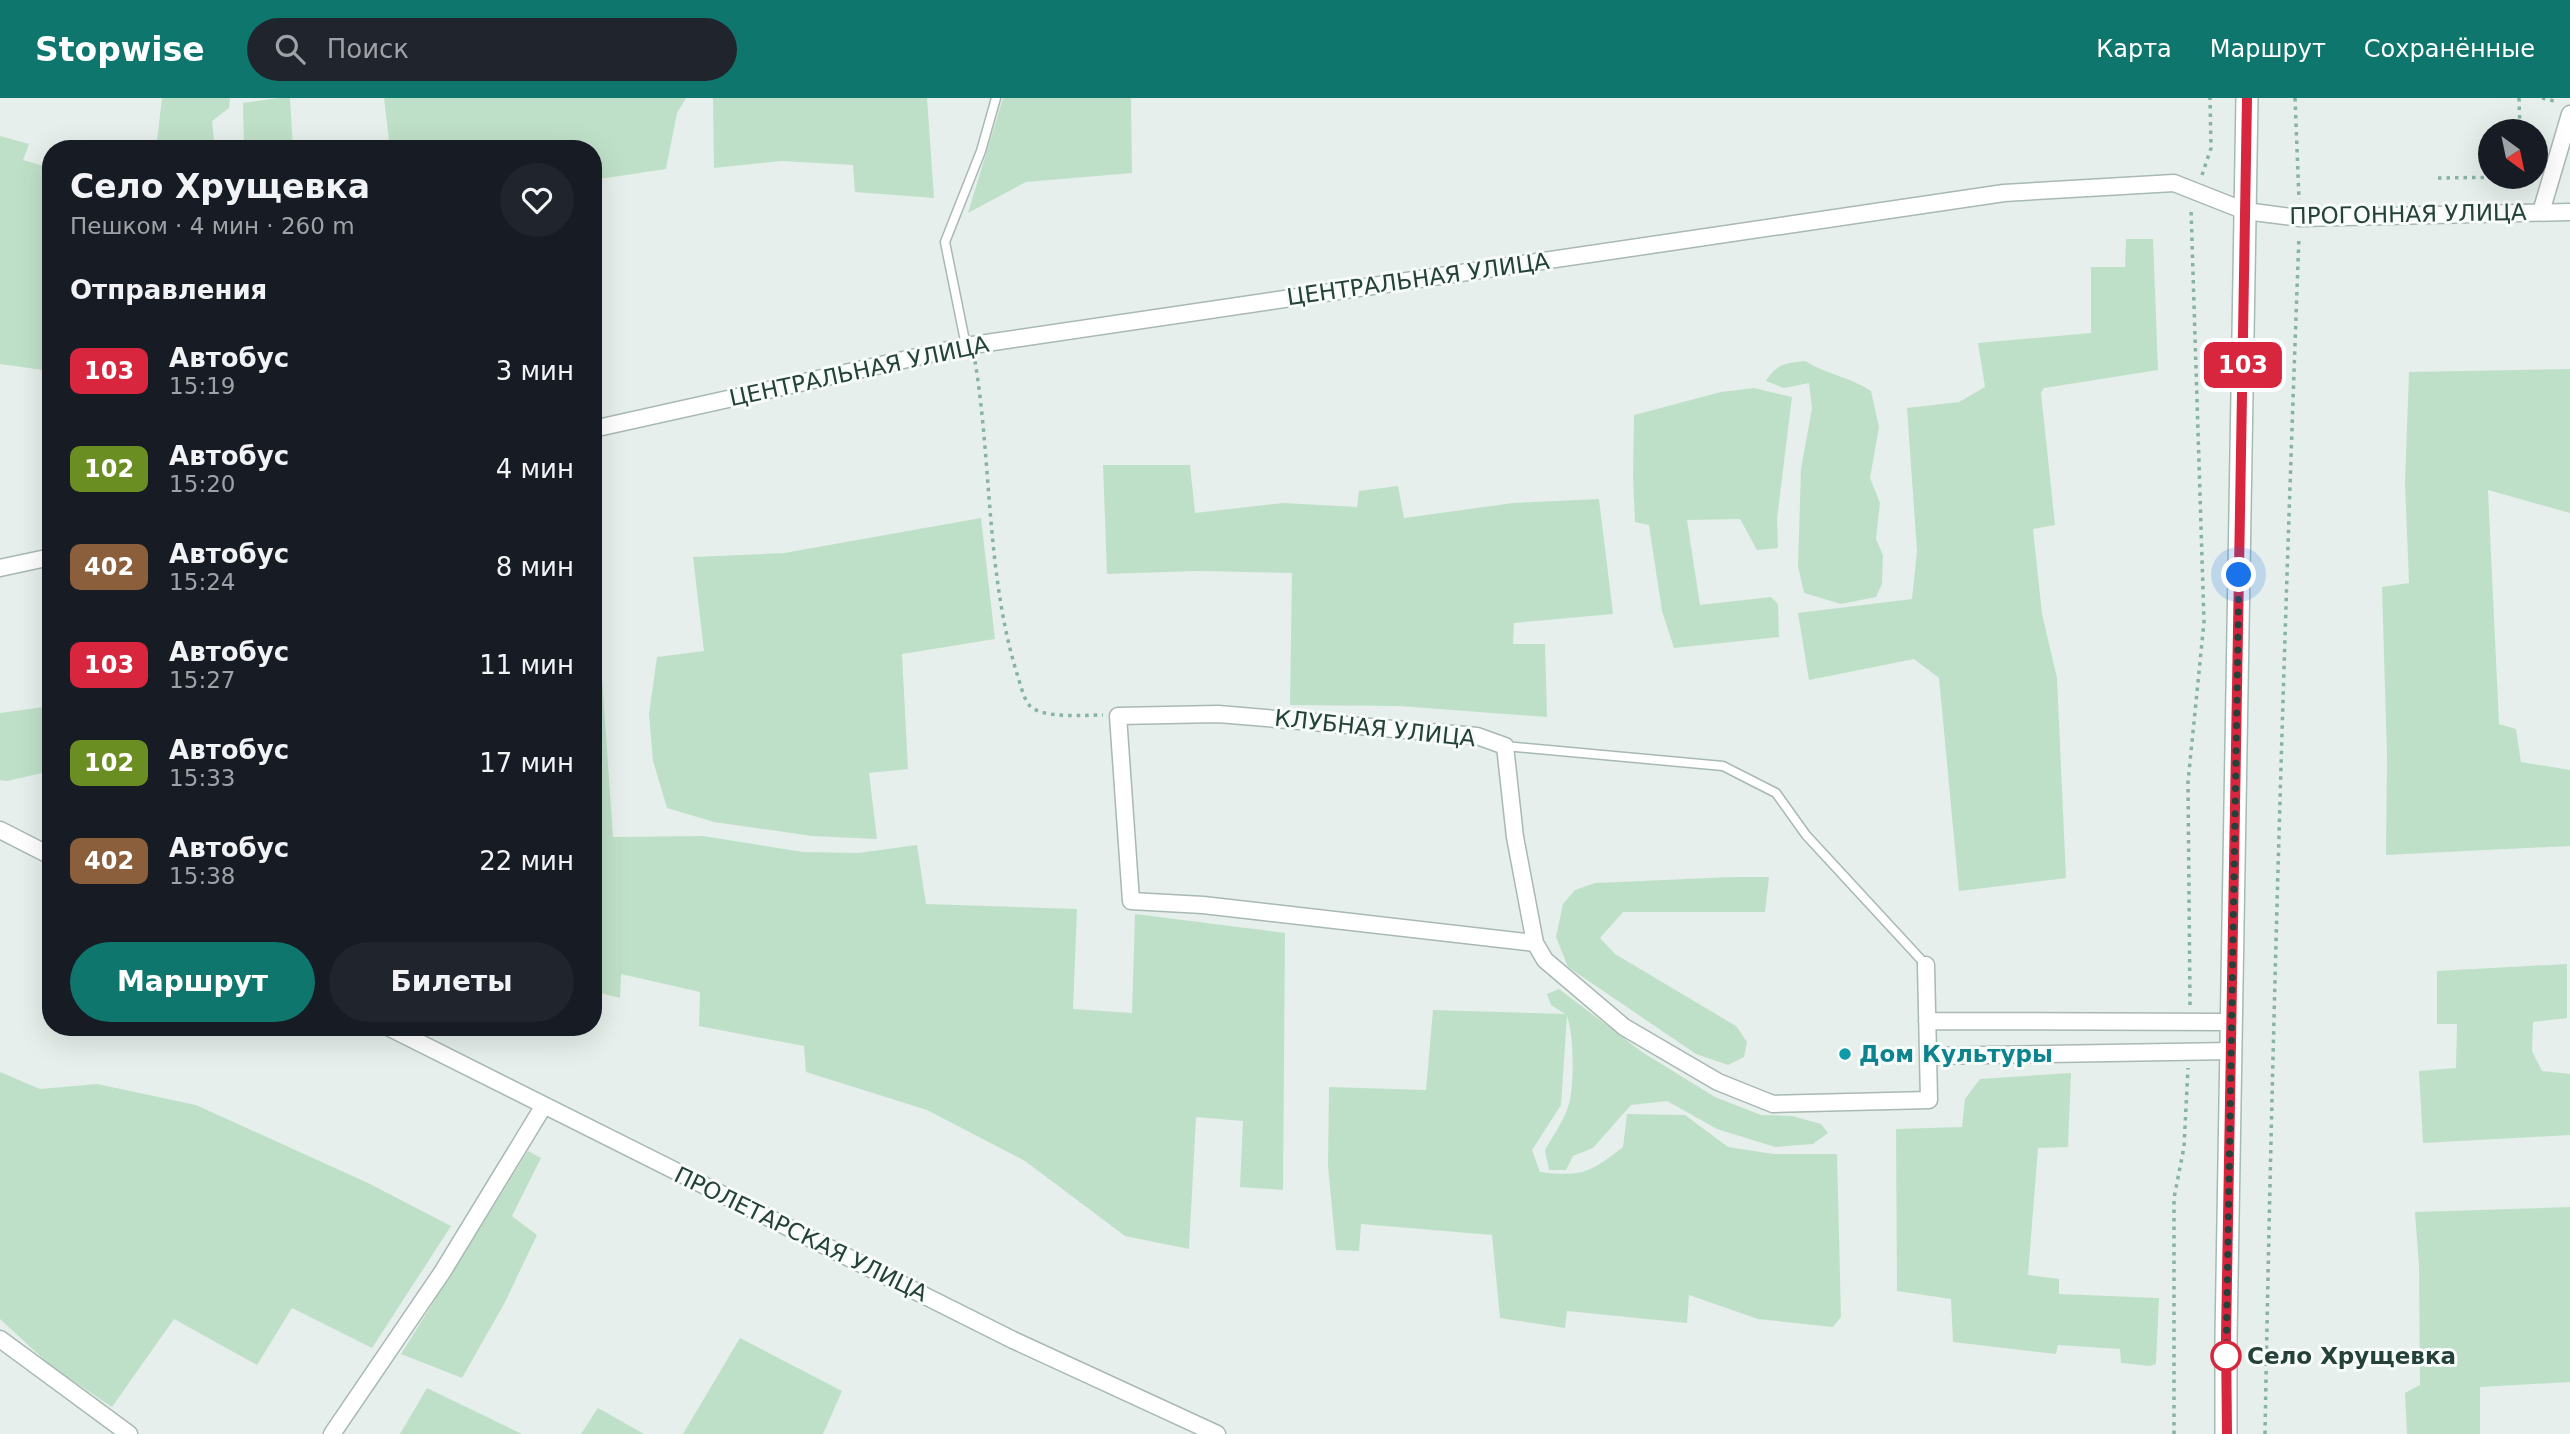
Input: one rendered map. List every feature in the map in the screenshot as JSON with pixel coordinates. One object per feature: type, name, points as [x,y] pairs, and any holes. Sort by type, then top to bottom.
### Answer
[{"type":"main road","points":[[2227,1434],[2231,1022],[2247,98]]},
{"type":"street","points":[[2541,212],[2570,114]]},
{"type":"street","name":"ЦЕНТРАЛЬНАЯ УЛИЦА","points":[[602,427],[969,346],[2004,193],[2174,183],[2245,211]]},
{"type":"street","name":"ПРОГОННАЯ УЛИЦА","points":[[2245,211],[2300,218],[2570,212]]},
{"type":"street","points":[[0,568],[42,559]]},
{"type":"street","name":"КЛУБНАЯ УЛИЦА","points":[[1118,716],[1218,713],[1477,736],[1505,746],[1515,837],[1535,943]]},
{"type":"street","points":[[1118,716],[1131,901],[1203,905],[1535,943],[1545,960],[1624,1027],[1718,1082],[1773,1104],[1929,1100],[1926,965]]},
{"type":"street","points":[[0,830],[42,851]]},
{"type":"street","points":[[1927,1021],[2231,1022]]},
{"type":"street","name":"ПРОЛЕТАРСКАЯ УЛИЦА","points":[[405,1036],[1013,1340],[1217,1434]]},
{"type":"street","points":[[1928,1056],[2231,1051]]},
{"type":"street","points":[[332,1434],[443,1271],[543,1107]]},
{"type":"street","points":[[0,1339],[129,1434]]},
{"type":"lane","points":[[969,346],[945,242],[981,151],[996,98]]},
{"type":"lane","points":[[1505,746],[1723,766],[1776,793],[1806,835],[1926,965]]},
{"type":"path","points":[[2190,1022],[2188,782],[2204,622],[2189,214],[2211,148],[2210,98]]},
{"type":"path","points":[[2265,1434],[2286,590],[2300,218],[2295,98]]},
{"type":"path","points":[[2519,98],[2520,119]]},
{"type":"path","points":[[2438,178],[2478,177]]},
{"type":"path","points":[[969,346],[981,400],[999,586],[1008,644],[1022,690],[1029,706],[1043,714],[1118,716]]},
{"type":"path","points":[[2174,1434],[2174,1198],[2184,1147],[2189,1052]]},
{"type":"green space","points":[[162,98],[230,98],[229,108],[212,121],[214,140],[157,140]]},
{"type":"green space","points":[[290,98],[292,140],[244,140],[243,103]]},
{"type":"green space","points":[[384,98],[686,98],[677,113],[666,169],[602,179],[602,140],[389,140]]},
{"type":"green space","points":[[713,98],[927,98],[934,198],[855,192],[853,165],[781,161],[714,168]]},
{"type":"green space","points":[[1003,98],[1131,98],[1132,173],[1026,182],[968,213]]},
{"type":"green space","points":[[0,136],[29,144],[23,160],[42,165],[42,370],[0,364]]},
{"type":"green space","points":[[2126,239],[2153,239],[2158,370],[2044,388],[2041,393],[2055,525],[2033,529],[2042,614],[2057,678],[2066,878],[1959,891],[1939,678],[1914,659],[1809,680],[1798,613],[1912,599],[1917,551],[1907,408],[1959,402],[1985,387],[1978,343],[2091,333],[2091,267],[2125,267]]},
{"type":"green space","points":[[1805,361],[1871,391],[1879,427],[1870,478],[1880,503],[1876,539],[1883,555],[1882,584],[1876,597],[1841,604],[1804,593],[1798,566],[1801,469],[1812,408],[1809,383],[1784,388],[1766,381],[1782,365]]},
{"type":"green space","points":[[2570,369],[2570,513],[2488,490],[2499,724],[2516,729],[2521,762],[2570,770],[2570,846],[2386,855],[2387,756],[2382,587],[2409,583],[2405,483],[2409,372]]},
{"type":"green space","points":[[1754,388],[1792,397],[1777,519],[1778,548],[1757,550],[1740,519],[1687,520],[1700,605],[1771,597],[1778,604],[1779,637],[1674,648],[1662,611],[1649,525],[1635,522],[1634,415],[1721,392]]},
{"type":"green space","points":[[1103,465],[1190,465],[1195,513],[1283,503],[1357,507],[1359,491],[1398,486],[1404,518],[1513,503],[1599,499],[1613,614],[1514,623],[1513,644],[1545,644],[1547,717],[1399,706],[1290,705],[1292,573],[1197,571],[1107,574]]},
{"type":"green space","points":[[981,518],[995,639],[902,654],[908,769],[869,773],[877,839],[812,836],[714,822],[667,808],[653,761],[649,714],[657,657],[704,651],[693,557],[784,553]]},
{"type":"green space","points":[[602,678],[613,837],[703,836],[803,852],[858,853],[917,845],[926,904],[1077,909],[1073,1009],[1132,1013],[1135,914],[1285,933],[1283,1190],[1240,1187],[1243,1121],[1196,1117],[1189,1249],[1125,1236],[1025,1161],[927,1110],[806,1072],[804,1046],[699,1026],[700,992],[621,974],[620,998],[602,993]]},
{"type":"green space","points":[[42,707],[42,773],[7,781],[0,780],[0,713]]},
{"type":"green space","points":[[1769,877],[1765,912],[1623,912],[1600,938],[1615,954],[1736,1026],[1747,1042],[1744,1057],[1728,1065],[1696,1054],[1568,967],[1556,937],[1563,904],[1575,890],[1595,883]]},
{"type":"green space","points":[[2567,964],[2567,1018],[2533,1022],[2532,1051],[2542,1071],[2570,1074],[2570,1135],[2423,1143],[2419,1071],[2456,1068],[2457,1024],[2437,1024],[2437,971]]},
{"type":"green space","points":[[1559,989],[1642,1052],[1715,1097],[1761,1115],[1792,1116],[1821,1124],[1828,1133],[1813,1144],[1775,1147],[1717,1129],[1667,1101],[1631,1105],[1593,1148],[1573,1156],[1566,1170],[1549,1170],[1545,1150],[1566,1113],[1570,1100],[1573,1069],[1567,1016],[1561,1105],[1532,1150],[1540,1172],[1576,1173],[1602,1163],[1623,1147],[1627,1114],[1685,1115],[1728,1147],[1773,1154],[1837,1154],[1841,1317],[1833,1327],[1758,1319],[1689,1295],[1687,1323],[1567,1311],[1565,1328],[1500,1318],[1492,1235],[1361,1224],[1359,1251],[1336,1250],[1328,1166],[1329,1087],[1426,1090],[1433,1010],[1565,1014],[1551,1005],[1547,994]]},
{"type":"green space","points":[[0,1072],[40,1089],[97,1084],[196,1105],[368,1183],[451,1226],[372,1348],[292,1308],[257,1365],[174,1319],[112,1407],[51,1366],[0,1319]]},
{"type":"green space","points":[[2071,1073],[2068,1147],[2038,1148],[2028,1275],[2059,1279],[2059,1294],[2159,1298],[2156,1364],[2150,1366],[2121,1363],[2120,1349],[2058,1345],[2056,1354],[1953,1342],[1951,1299],[1897,1291],[1896,1129],[1962,1127],[1965,1099],[1980,1079]]},
{"type":"green space","points":[[528,1151],[541,1158],[512,1216],[537,1235],[504,1304],[462,1378],[401,1354]]},
{"type":"green space","points":[[2570,1207],[2570,1382],[2480,1387],[2480,1434],[2407,1434],[2405,1393],[2420,1385],[2419,1266],[2415,1212]]},
{"type":"green space","points":[[740,1338],[842,1391],[823,1434],[683,1434]]},
{"type":"green space","points":[[427,1388],[522,1434],[400,1434]]},
{"type":"green space","points":[[598,1408],[644,1434],[581,1434]]},
{"type":"bus line","name":"103","points":[[2227,1434],[2226,1338],[2247,98]]},
{"type":"place","name":"Дом Культуры","points":[[1845,1054]]},
{"type":"place","name":"Село Хрущевка","points":[[2226,1356]]},
{"type":"route","points":[[2226,1356],[2226,1362],[2239,575]]}]
